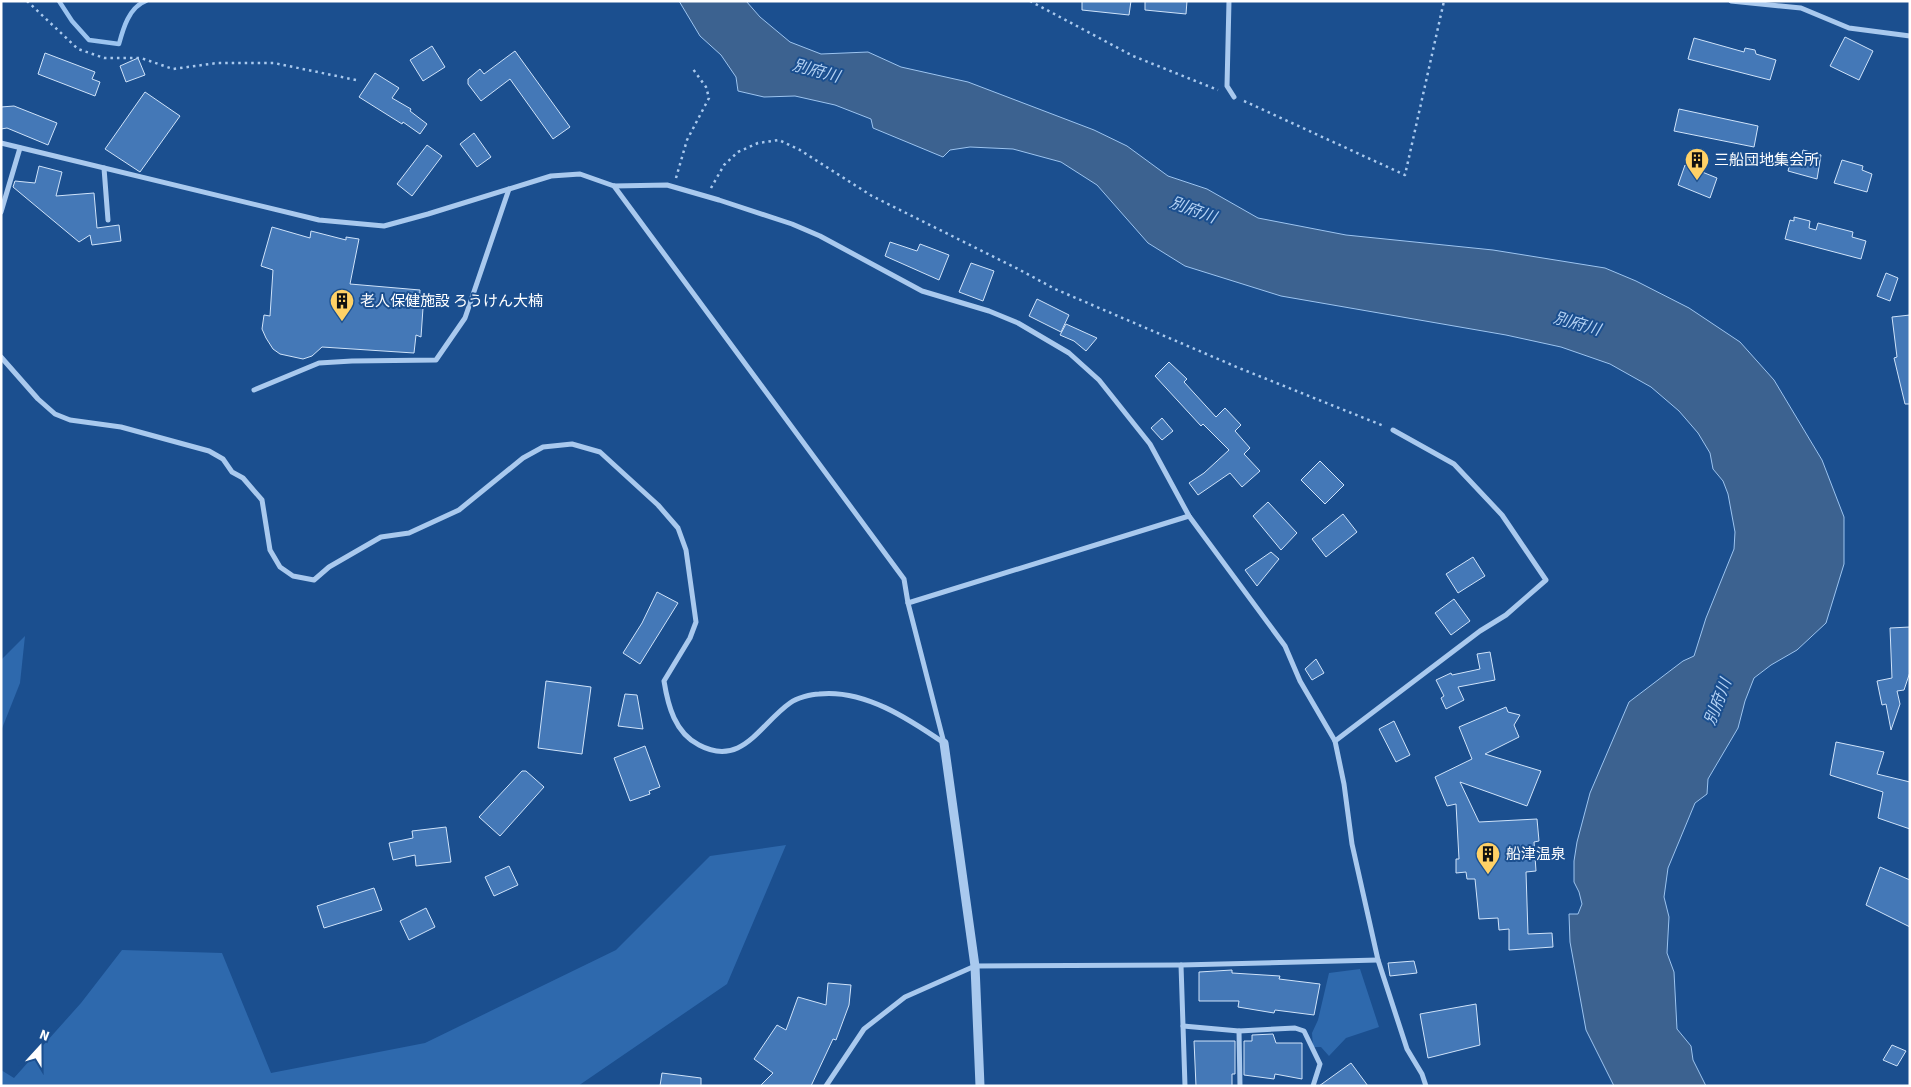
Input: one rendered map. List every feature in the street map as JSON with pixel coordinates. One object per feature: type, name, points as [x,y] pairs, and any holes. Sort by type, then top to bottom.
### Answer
[{"type":"street","points":[[1229,1],[1227,86],[1234,97]]},
{"type":"street","points":[[1731,1],[1801,8],[1849,28],[1910,36]]},
{"type":"street","points":[[1,143],[319,220],[384,226],[551,176],[580,174],[614,186],[667,185],[792,224],[820,236],[922,291],[989,312],[1018,324],[1069,353],[1099,380],[1150,444],[1189,516],[1285,646],[1300,681],[1335,741],[1344,784],[1352,844],[1378,960],[1407,1050],[1422,1074],[1426,1086]]},
{"type":"street","points":[[1,212],[20,148]]},
{"type":"street","points":[[104,168],[108,220]]},
{"type":"street","points":[[614,186],[904,579],[908,603],[944,743],[975,966],[980,1086]]},
{"type":"street","points":[[254,390],[319,363],[436,360],[465,318],[509,189]]},
{"type":"street","points":[[1,357],[38,399],[55,414],[70,420],[130,429],[209,451],[223,458],[232,472],[243,478],[262,500],[270,550],[280,567],[292,576],[314,580],[329,567],[381,537],[409,533],[459,510],[523,458],[543,448],[572,444],[600,452],[658,505],[678,528],[686,550],[696,622],[690,638],[664,681],[667,700],[677,725],[692,742],[708,750],[728,752],[744,746],[792,702],[817,694],[840,692],[880,706],[944,743]]},
{"type":"street","points":[[1335,741],[1480,631],[1506,615],[1546,580],[1502,514],[1454,464],[1393,430]]},
{"type":"street","points":[[908,603],[1189,516]]},
{"type":"street","points":[[826,1086],[864,1029],[906,997],[975,966],[1181,965],[1378,960]]},
{"type":"street","points":[[1181,965],[1185,1086]]},
{"type":"street","points":[[1182,1026],[1239,1031],[1295,1028],[1304,1030],[1320,1064],[1313,1086]]},
{"type":"street","points":[[1239,1031],[1240,1086]]},
{"type":"path","points":[[27,1],[78,49],[104,58],[141,58],[173,69],[217,63],[274,62],[356,80]]},
{"type":"path","points":[[1030,1],[1133,56],[1234,97],[1405,175],[1444,1]]},
{"type":"path","points":[[674,187],[687,140],[709,98],[706,87],[693,69]]},
{"type":"path","points":[[707,196],[724,165],[738,152],[758,143],[779,140],[800,150],[872,196],[1055,289],[1240,368],[1393,430]]},
{"type":"shaded area","points":[[25,636],[20,683],[1,731],[1,660]]},
{"type":"shaded area","points":[[786,845],[727,984],[578,1086],[1,1086],[1,1070],[14,1078],[81,1003],[122,950],[222,953],[271,1073],[425,1043],[616,950],[710,856]]},
{"type":"shaded area","points":[[1360,969],[1379,1027],[1346,1038],[1329,1056],[1321,1047],[1313,1047],[1312,1033],[1318,1020],[1329,973]]},
{"type":"water","name":"別府川","points":[[679,1],[746,1],[760,17],[790,42],[821,54],[868,52],[901,67],[968,82],[1094,130],[1127,146],[1168,176],[1207,189],[1258,218],[1346,235],[1493,250],[1605,268],[1636,281],[1689,308],[1740,342],[1774,380],[1822,460],[1844,517],[1844,564],[1826,623],[1797,650],[1771,665],[1754,678],[1745,701],[1738,728],[1708,779],[1707,794],[1695,803],[1668,868],[1664,897],[1669,917],[1667,953],[1674,972],[1677,1029],[1691,1046],[1693,1060],[1706,1086],[1614,1086],[1586,1030],[1570,942],[1569,914],[1578,914],[1582,904],[1574,882],[1574,861],[1590,793],[1629,702],[1683,661],[1694,656],[1706,618],[1734,549],[1735,532],[1728,494],[1723,481],[1713,469],[1710,453],[1698,433],[1679,411],[1651,387],[1610,364],[1561,347],[1506,335],[1281,296],[1185,266],[1148,243],[1097,185],[1061,162],[1013,149],[970,147],[950,150],[943,157],[873,128],[871,119],[835,105],[795,96],[764,97],[738,91],[736,77],[721,55],[700,36]]},
{"type":"building","points":[[1082,1],[1131,1],[1129,15],[1082,10]]},
{"type":"building","points":[[1145,1],[1187,1],[1186,14],[1145,10]]},
{"type":"building","points":[[1845,37],[1873,51],[1859,80],[1830,66]]},
{"type":"building","points":[[1694,38],[1744,52],[1745,48],[1755,50],[1756,54],[1776,60],[1770,80],[1688,59]]},
{"type":"building","points":[[432,46],[445,67],[423,81],[410,60]]},
{"type":"building","points":[[515,51],[570,127],[553,139],[510,79],[481,101],[468,84],[468,79],[480,69],[484,74]]},
{"type":"building","points":[[45,53],[95,72],[92,79],[100,82],[95,96],[38,74]]},
{"type":"building","points":[[138,58],[145,75],[126,82],[120,66]]},
{"type":"building","points":[[375,73],[399,88],[392,98],[411,109],[410,111],[427,124],[420,134],[359,97]]},
{"type":"building","points":[[145,92],[180,116],[140,172],[105,149]]},
{"type":"building","points":[[14,106],[57,123],[48,145],[7,128],[1,129],[1,107]]},
{"type":"building","points":[[1679,109],[1758,126],[1754,147],[1674,131]]},
{"type":"building","points":[[474,133],[491,157],[477,167],[460,144]]},
{"type":"building","points":[[427,145],[442,156],[412,196],[397,184]]},
{"type":"building","points":[[1803,150],[1821,155],[1817,179],[1788,171],[1793,152],[1802,155]]},
{"type":"building","points":[[1842,160],[1863,166],[1862,170],[1872,174],[1867,192],[1834,183]]},
{"type":"building","name":"三船団地集会所","points":[[1685,165],[1717,178],[1710,198],[1678,185]]},
{"type":"building","points":[[39,166],[62,172],[56,196],[94,193],[97,228],[119,225],[121,241],[92,245],[90,235],[79,242],[13,187],[15,181],[35,183]]},
{"type":"building","points":[[1794,217],[1810,221],[1809,228],[1816,230],[1818,223],[1853,232],[1852,237],[1866,241],[1861,259],[1785,239],[1790,220],[1794,221]]},
{"type":"building","name":"老人保健施設 ろうけん大楠","points":[[272,227],[310,238],[311,231],[346,240],[346,237],[359,239],[350,284],[420,290],[419,308],[423,308],[421,337],[416,335],[414,353],[322,347],[312,356],[303,359],[280,354],[273,349],[262,329],[264,315],[270,316],[273,270],[261,266]]},
{"type":"building","points":[[890,242],[917,251],[920,244],[949,255],[939,280],[885,256]]},
{"type":"building","points":[[971,263],[994,271],[983,301],[959,292]]},
{"type":"building","points":[[1886,273],[1898,278],[1890,301],[1877,296]]},
{"type":"building","points":[[1037,299],[1069,315],[1061,332],[1029,316]]},
{"type":"building","points":[[1910,315],[1910,404],[1905,404],[1894,358],[1897,357],[1892,317]]},
{"type":"building","points":[[1066,324],[1097,338],[1086,351],[1074,341],[1060,335]]},
{"type":"building","points":[[1169,362],[1187,379],[1184,382],[1216,417],[1225,408],[1241,425],[1235,431],[1250,448],[1244,454],[1260,471],[1242,487],[1230,473],[1198,495],[1189,483],[1204,473],[1229,450],[1203,424],[1201,426],[1155,376]]},
{"type":"building","points":[[1162,418],[1173,431],[1162,440],[1151,428]]},
{"type":"building","points":[[1320,461],[1344,485],[1325,504],[1301,480]]},
{"type":"building","points":[[1268,502],[1297,533],[1281,550],[1253,516]]},
{"type":"building","points":[[1343,514],[1357,532],[1326,557],[1312,539]]},
{"type":"building","points":[[1271,552],[1279,559],[1257,586],[1245,570]]},
{"type":"building","points":[[1473,557],[1485,576],[1458,593],[1446,574]]},
{"type":"building","points":[[657,592],[678,603],[640,664],[623,653],[642,623]]},
{"type":"building","points":[[1454,599],[1470,621],[1451,635],[1435,613]]},
{"type":"building","points":[[1910,627],[1910,672],[1904,690],[1897,691],[1900,704],[1891,730],[1886,704],[1882,705],[1877,681],[1892,678],[1890,628]]},
{"type":"building","points":[[1490,652],[1495,680],[1458,687],[1464,700],[1446,709],[1441,698],[1444,696],[1436,680],[1451,673],[1452,675],[1480,669],[1477,654]]},
{"type":"building","points":[[1316,659],[1324,673],[1312,680],[1305,669]]},
{"type":"building","points":[[546,681],[591,687],[582,754],[538,748]]},
{"type":"building","points":[[625,694],[637,695],[643,729],[618,726]]},
{"type":"building","points":[[1506,707],[1508,712],[1520,715],[1514,725],[1519,737],[1485,754],[1541,771],[1527,806],[1460,782],[1479,822],[1537,819],[1539,841],[1534,842],[1536,871],[1526,872],[1528,934],[1552,933],[1553,947],[1509,950],[1509,929],[1499,930],[1498,918],[1479,919],[1475,879],[1467,879],[1466,872],[1456,873],[1456,859],[1459,859],[1456,804],[1447,806],[1435,777],[1472,759],[1459,727]]},
{"type":"building","points":[[1394,721],[1410,755],[1396,762],[1379,729]]},
{"type":"building","points":[[1836,742],[1884,752],[1877,774],[1910,782],[1910,829],[1878,818],[1883,792],[1830,775]]},
{"type":"building","points":[[645,746],[660,787],[649,791],[650,794],[630,801],[614,758]]},
{"type":"building","points":[[522,771],[526,771],[544,787],[500,836],[479,817]]},
{"type":"building","points":[[446,827],[451,862],[416,866],[415,855],[393,860],[389,843],[413,838],[412,831]]},
{"type":"building","points":[[509,866],[518,885],[494,896],[485,877]]},
{"type":"building","points":[[1880,867],[1910,880],[1910,927],[1866,905]]},
{"type":"building","points":[[374,888],[382,910],[324,928],[317,906]]},
{"type":"building","points":[[426,908],[435,927],[409,940],[400,921]]},
{"type":"building","points":[[1414,961],[1417,973],[1390,976],[1388,963]]},
{"type":"building","points":[[1232,970],[1232,973],[1280,976],[1279,979],[1320,984],[1314,1015],[1275,1010],[1274,1013],[1238,1007],[1239,1001],[1199,1001],[1199,972]]},
{"type":"building","points":[[828,983],[851,985],[849,1005],[836,1040],[833,1039],[811,1086],[760,1086],[773,1073],[754,1059],[777,1025],[786,1030],[798,997],[826,1005]]},
{"type":"building","points":[[1476,1004],[1480,1045],[1428,1058],[1420,1014]]},
{"type":"building","points":[[1273,1034],[1276,1043],[1302,1043],[1302,1079],[1275,1074],[1274,1079],[1244,1075],[1244,1041],[1252,1041],[1252,1035]]},
{"type":"building","points":[[1194,1041],[1235,1041],[1235,1074],[1232,1074],[1232,1086],[1196,1086]]},
{"type":"building","points":[[1892,1045],[1906,1051],[1897,1066],[1883,1060]]},
{"type":"building","points":[[1351,1063],[1368,1086],[1319,1086]]},
{"type":"building","points":[[662,1073],[701,1078],[701,1086],[660,1086]]},
{"type":"waterway","points":[[59,1],[72,21],[89,40],[119,44],[131,13],[146,1]]},
{"type":"place","name":"三船団地集会所","points":[[1697,181]]},
{"type":"place","name":"老人保健施設 ろうけん大楠","points":[[342,322]]},
{"type":"place","name":"船津温泉","points":[[1488,875]]}]
